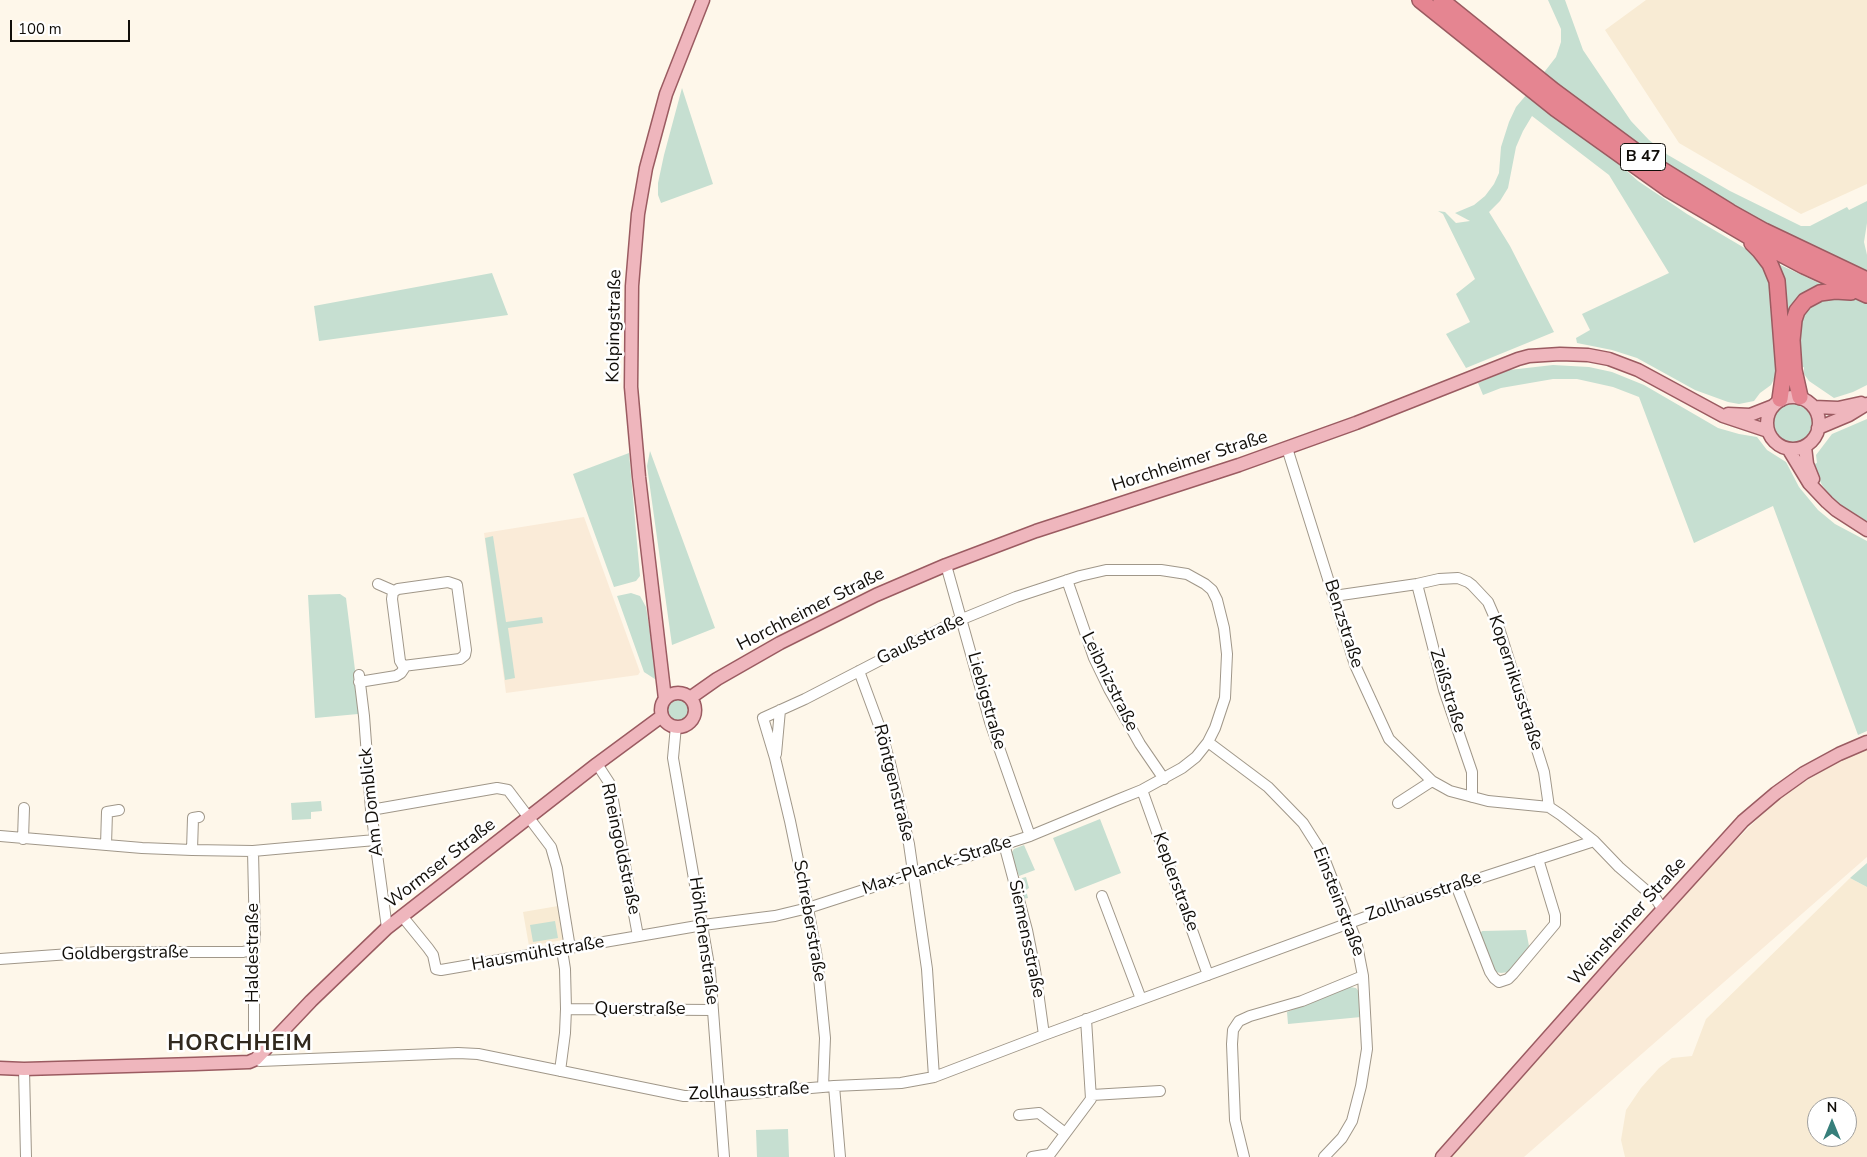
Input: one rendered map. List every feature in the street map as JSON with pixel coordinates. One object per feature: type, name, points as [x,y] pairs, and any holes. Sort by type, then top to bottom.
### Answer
[{"type":"highway","name":"B 47","points":[[1420,0],[1564,115],[1668,190],[1737,231],[1804,266],[1867,295]]},
{"type":"highway","name":"B 47","points":[[1441,0],[1554,91],[1654,164],[1764,231],[1867,280]]},
{"type":"highway","points":[[1737,231],[1760,251],[1770,264],[1777,281],[1784,371],[1776,402]]},
{"type":"highway","points":[[1800,397],[1794,370],[1792,340],[1797,311],[1805,301],[1820,293],[1847,291],[1867,295]]},
{"type":"main road","name":"Kolpingstraße","points":[[665,698],[642,504],[632,387],[632,286],[638,214],[646,168],[666,94],[703,0]]},
{"type":"main road","name":"Horchheimer Straße","points":[[685,695],[780,643],[876,595],[946,565],[1036,531],[1356,423],[1518,359],[1544,355],[1588,355],[1623,364],[1734,421],[1768,431]]},
{"type":"main road","points":[[1789,450],[1805,447],[1814,439],[1818,428],[1814,407],[1800,397],[1793,396],[1776,402],[1767,421],[1768,431],[1775,442],[1789,450],[1809,483],[1822,497],[1836,510],[1867,530]]},
{"type":"main road","name":"Horchheimer Straße","points":[[1714,411],[1744,415],[1756,413],[1776,402]]},
{"type":"main road","points":[[1814,407],[1838,408],[1867,403]]},
{"type":"main road","points":[[1818,428],[1844,417],[1867,403]]},
{"type":"main road","points":[[1805,447],[1807,464],[1822,497]]},
{"type":"main road","name":"Kolpingstraße","points":[[661,662],[672,684],[685,695]]},
{"type":"main road","points":[[672,694],[685,695],[695,708],[693,718],[684,725],[676,726],[669,724],[662,716],[661,707],[665,698],[672,694]]},
{"type":"main road","name":"Wormser Straße","points":[[259,1056],[311,1001],[387,928],[597,764],[662,716]]},
{"type":"main road","name":"Weinsheimer Straße","points":[[1442,1157],[1743,821],[1776,793],[1804,773],[1839,754],[1867,742]]},
{"type":"main road","points":[[0,1068],[24,1069],[249,1062],[259,1056]]},
{"type":"street","name":"Benzstraße","points":[[1286,448],[1355,665],[1389,739],[1432,781],[1450,791],[1472,797],[1549,807],[1561,814],[1594,841],[1619,867],[1656,899],[1663,910]]},
{"type":"street","name":"Liebigstraße","points":[[946,565],[990,722],[1030,836]]},
{"type":"street","name":"Gaußstraße","points":[[780,710],[962,619],[1016,597],[1066,580],[1106,570],[1161,570],[1187,574],[1212,590],[1217,600],[1224,628],[1228,670],[1225,698],[1221,713],[1208,742]]},
{"type":"street","name":"Kopernikusstraße","points":[[1334,596],[1440,579],[1458,578],[1468,582],[1488,602],[1498,625],[1544,772],[1549,807]]},
{"type":"street","name":"Leibnizstraße","points":[[1066,580],[1088,641],[1109,689],[1140,744],[1164,779]]},
{"type":"street","points":[[448,582],[454,583],[456,585],[462,622],[465,655],[462,658],[405,666],[400,661],[392,599],[394,591],[398,588],[448,582]]},
{"type":"street","points":[[378,584],[394,591]]},
{"type":"street","name":"Zeißstraße","points":[[1417,584],[1444,690],[1472,772],[1472,797]]},
{"type":"street","name":"Am Domblick","points":[[387,928],[371,810],[364,716],[359,679],[396,676],[405,666]]},
{"type":"street","name":"Röntgenstraße","points":[[859,670],[880,728],[909,844],[928,978],[934,1077]]},
{"type":"street","name":"Schreberstraße","points":[[775,758],[780,710]]},
{"type":"street","name":"Schreberstraße","points":[[780,710],[763,718],[775,758],[808,908],[824,1016],[828,1087],[840,1157]]},
{"type":"street","name":"Höhlchenstraße","points":[[676,726],[673,758],[703,925],[714,1010],[724,1157]]},
{"type":"street","name":"Max-Planck-Straße","points":[[703,925],[775,916],[808,908],[1030,836],[1142,790],[1164,779],[1189,763],[1208,742]]},
{"type":"street","name":"Einsteinstraße","points":[[1208,742],[1268,787],[1303,823],[1322,853],[1356,940],[1363,976],[1368,1049],[1352,1121],[1342,1138],[1324,1157]]},
{"type":"street","name":"Rheingoldstraße","points":[[597,764],[610,784],[638,936]]},
{"type":"street","points":[[1398,803],[1432,781]]},
{"type":"street","points":[[371,810],[501,788],[508,790],[530,817],[551,847],[557,868],[566,949],[565,1033],[560,1071]]},
{"type":"street","name":"Keplerstraße","points":[[1142,790],[1208,975]]},
{"type":"street","points":[[24,808],[24,839]]},
{"type":"street","points":[[106,845],[106,812],[119,810]]},
{"type":"street","points":[[192,850],[193,818],[199,817]]},
{"type":"street","points":[[0,836],[106,845],[253,851],[375,840]]},
{"type":"street","name":"Zollhausstraße","points":[[259,1056],[260,1061],[458,1053],[478,1054],[684,1096],[719,1096],[901,1083],[934,1077],[1044,1034],[1349,923],[1456,885],[1594,841]]},
{"type":"street","name":"Siemensstraße","points":[[1004,844],[1027,930],[1044,1034]]},
{"type":"street","name":"Haldestraße","points":[[253,851],[255,940],[250,950],[254,962],[254,1040],[259,1056]]},
{"type":"street","points":[[1456,885],[1490,972],[1499,982],[1508,979],[1513,974],[1554,924],[1554,915],[1538,859]]},
{"type":"street","points":[[1102,896],[1141,999]]},
{"type":"street","name":"Hausmühlstraße","points":[[402,916],[433,955],[438,970],[703,925]]},
{"type":"street","name":"Goldbergstraße","points":[[0,959],[98,952],[243,952],[250,950]]},
{"type":"street","points":[[1244,1157],[1235,1120],[1233,1030],[1239,1021],[1250,1016],[1302,1001],[1363,976]]},
{"type":"street","name":"Querstraße","points":[[566,1009],[714,1010]]},
{"type":"street","points":[[1032,1157],[1051,1155],[1091,1098],[1086,1019]]},
{"type":"street","points":[[24,1069],[26,1157]]},
{"type":"street","points":[[1092,1094],[1160,1090]]},
{"type":"street","points":[[1019,1115],[1039,1113],[1065,1133]]},
{"type":"shaded area","points":[[1646,0],[1867,0],[1867,184],[1801,214],[1679,143],[1605,30]]},
{"type":"shaded area","points":[[584,517],[640,672],[638,675],[506,693],[484,533]]},
{"type":"shaded area","points":[[1867,749],[1867,857],[1524,1157],[1451,1157],[1722,854],[1781,796],[1841,760]]},
{"type":"shaded area","points":[[1850,878],[1867,887],[1867,1157],[1625,1157],[1621,1140],[1626,1110],[1641,1088],[1659,1068],[1672,1058],[1692,1056],[1706,1019]]},
{"type":"shaded area","points":[[558,906],[563,940],[529,946],[523,912]]},
{"type":"green space","points":[[1548,0],[1565,0],[1583,50],[1631,121],[1649,140],[1668,155],[1730,191],[1801,226],[1810,226],[1847,207],[1849,210],[1867,201],[1867,223],[1864,242],[1867,255],[1867,274],[1751,217],[1676,172],[1542,75],[1556,57],[1561,42],[1561,29]]},
{"type":"green space","points":[[682,88],[713,184],[661,203],[658,195],[658,183]]},
{"type":"green space","points":[[1527,94],[1611,157],[1638,181],[1687,214],[1753,253],[1770,276],[1781,369],[1775,369],[1775,377],[1771,385],[1760,393],[1754,401],[1739,404],[1728,402],[1695,390],[1637,358],[1612,350],[1577,343],[1576,338],[1590,330],[1582,314],[1669,273],[1609,175],[1532,116],[1516,147],[1508,188],[1500,201],[1489,212],[1510,246],[1554,332],[1466,368],[1446,334],[1470,322],[1456,294],[1475,279],[1443,214],[1438,211],[1445,212],[1456,223],[1470,221],[1455,213],[1474,205],[1485,196],[1494,184],[1499,173],[1501,147],[1509,122],[1516,107]]},
{"type":"green space","points":[[1776,263],[1821,284],[1789,328]]},
{"type":"green space","points":[[492,273],[508,315],[319,341],[314,306]]},
{"type":"green space","points":[[1851,297],[1867,303],[1867,385],[1834,398],[1809,381],[1804,374],[1804,367],[1799,368],[1797,323],[1815,299]]},
{"type":"green space","points":[[1553,365],[1589,367],[1612,372],[1644,385],[1718,428],[1757,437],[1767,450],[1786,462],[1799,487],[1818,510],[1835,524],[1867,541],[1867,731],[1858,735],[1773,506],[1694,543],[1639,397],[1613,387],[1577,379],[1553,379],[1501,388],[1483,395],[1478,383],[1509,370]]},
{"type":"green space","points":[[1792,404],[1806,410],[1812,424],[1806,438],[1792,444],[1778,438],[1772,424],[1778,410]]},
{"type":"green space","points":[[1867,419],[1867,521],[1847,511],[1834,501],[1822,485],[1812,465],[1817,463],[1816,455],[1832,434]]},
{"type":"green space","points":[[650,451],[715,628],[672,645],[647,466]]},
{"type":"green space","points":[[629,453],[640,576],[636,581],[614,587],[573,474]]},
{"type":"green space","points":[[493,536],[506,622],[542,617],[543,623],[508,628],[515,678],[505,680],[485,538]]},
{"type":"green space","points":[[631,593],[640,596],[646,607],[658,681],[644,672],[617,596]]},
{"type":"green space","points":[[340,594],[346,598],[360,710],[358,714],[315,718],[308,595]]},
{"type":"green space","points":[[673,698],[683,698],[690,705],[690,715],[683,722],[673,722],[666,715],[666,705]]},
{"type":"green space","points":[[321,801],[322,811],[311,812],[311,819],[292,820],[291,803]]},
{"type":"green space","points":[[1100,819],[1121,873],[1075,891],[1053,838]]},
{"type":"green space","points":[[1024,845],[1035,870],[1019,876],[1012,852],[1014,849]]},
{"type":"green space","points":[[1867,863],[1867,887],[1850,878]]},
{"type":"green space","points":[[1026,877],[1029,888],[1026,890],[1028,898],[1023,899],[1018,879]]},
{"type":"green space","points":[[555,921],[558,938],[533,942],[530,925]]},
{"type":"green space","points":[[1526,930],[1529,946],[1509,972],[1496,972],[1479,936],[1482,931]]},
{"type":"green space","points":[[1350,987],[1356,988],[1360,993],[1361,1017],[1288,1024],[1287,1012]]},
{"type":"green space","points":[[788,1129],[789,1157],[757,1157],[756,1130]]},
{"type":"district","name":"HORCHHEIM","points":[[240,1045]]}]
